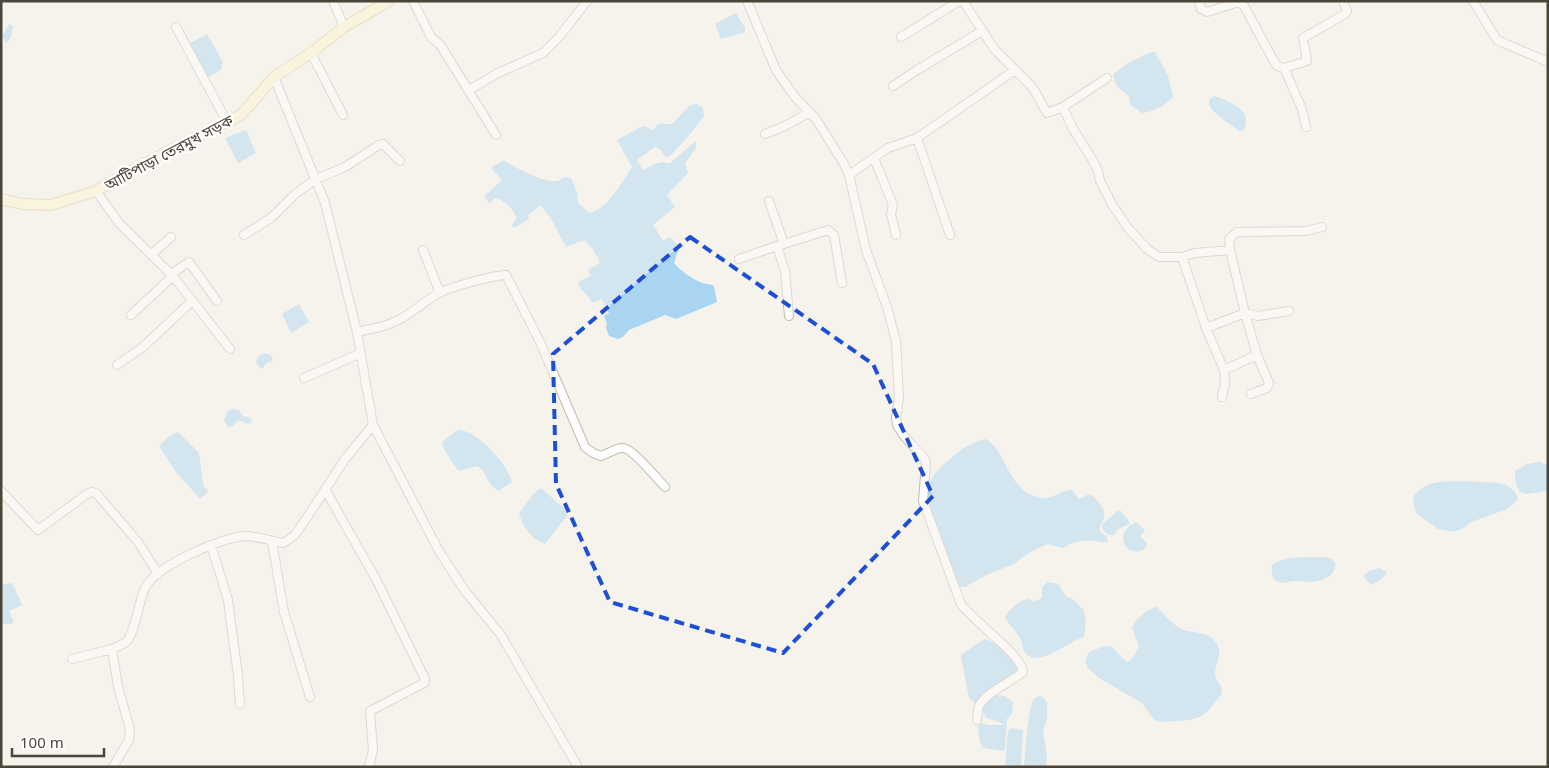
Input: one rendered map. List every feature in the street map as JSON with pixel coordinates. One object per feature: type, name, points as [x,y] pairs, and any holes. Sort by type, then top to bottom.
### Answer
[{"type":"main road","name":"আটিপাড়া তেরমুখ সড়ক","points":[[1,199],[23,204],[50,205],[96,191],[139,166],[241,115],[274,77],[311,53],[344,27],[389,1]]},
{"type":"street","points":[[333,1],[344,27]]},
{"type":"street","points":[[414,1],[431,37],[441,46],[496,135]]},
{"type":"street","points":[[469,90],[498,73],[543,52],[559,37],[587,1]]},
{"type":"street","points":[[747,1],[776,70],[795,97],[822,128],[849,175],[866,250],[887,307],[896,341],[899,398],[896,418],[904,436],[924,458],[926,463],[923,501],[962,604],[972,617],[1010,651],[1023,667],[1023,672],[992,693],[981,704],[978,709],[978,720]]},
{"type":"street","points":[[901,37],[959,1]]},
{"type":"street","points":[[963,1],[996,50],[1033,88],[1047,113],[1063,107],[1106,78]]},
{"type":"street","points":[[1198,1],[1201,9],[1207,12],[1239,2],[1244,6],[1277,66],[1284,68],[1307,61],[1303,38],[1345,14],[1347,11],[1343,1]]},
{"type":"street","points":[[1473,1],[1497,40],[1548,62]]},
{"type":"street","points":[[176,27],[227,122]]},
{"type":"street","points":[[893,86],[982,31]]},
{"type":"street","points":[[311,53],[343,114]]},
{"type":"street","points":[[1284,68],[1302,109],[1306,127]]},
{"type":"street","points":[[849,175],[888,148],[917,138],[1015,70]]},
{"type":"street","points":[[274,77],[325,203],[357,332],[373,425],[439,552],[465,591],[501,635],[578,767]]},
{"type":"street","points":[[1063,107],[1073,129],[1092,159],[1098,171],[1100,182],[1113,206],[1128,228],[1147,250],[1159,257],[1182,257],[1195,253],[1230,250]]},
{"type":"street","points":[[765,134],[785,126],[810,112]]},
{"type":"street","points":[[917,138],[950,235]]},
{"type":"street","points":[[244,235],[271,218],[295,194],[316,179],[345,167],[379,145],[383,144],[400,161]]},
{"type":"street","points":[[874,158],[893,206],[891,214],[896,235]]},
{"type":"street","points":[[96,191],[120,224],[172,275],[230,349]]},
{"type":"street","points":[[769,201],[785,271],[789,316]]},
{"type":"street","points":[[1251,394],[1267,388],[1269,383],[1256,355],[1230,250],[1229,239],[1237,232],[1306,230],[1322,227]]},
{"type":"street","points":[[740,259],[828,230],[834,235],[842,283]]},
{"type":"street","points":[[152,254],[171,236]]},
{"type":"street","points":[[423,250],[440,293]]},
{"type":"street","points":[[1182,257],[1206,328],[1224,370],[1225,384],[1222,397]]},
{"type":"street","points":[[131,315],[172,275],[189,262],[217,301]]},
{"type":"street","points":[[357,332],[380,328],[395,322],[440,293],[492,277],[506,275],[547,357],[585,447],[601,456],[622,448],[630,450],[665,487]]},
{"type":"street","points":[[118,365],[143,347],[192,301]]},
{"type":"street","points":[[1206,328],[1245,314],[1258,316],[1289,312]]},
{"type":"street","points":[[304,378],[360,353]]},
{"type":"street","points":[[1224,370],[1256,355]]},
{"type":"street","points":[[72,659],[112,649],[122,644],[129,637],[145,588],[158,574],[199,549],[243,536],[283,542],[294,536],[345,459],[373,425]]},
{"type":"street","points":[[325,488],[378,583],[425,679],[424,683],[370,710],[373,740],[369,767]]},
{"type":"street","points":[[1,491],[38,530],[87,494],[96,493],[138,542],[158,574]]},
{"type":"street","points":[[272,541],[284,612],[310,697]]},
{"type":"street","points":[[211,545],[228,600],[240,704]]},
{"type":"street","points":[[112,649],[118,687],[130,729],[130,740],[113,767]]},
{"type":"highlighted area","points":[[690,237],[873,364],[933,496],[783,653],[610,602],[556,484],[553,354]]},
{"type":"water","points":[[736,13],[745,28],[745,32],[721,39],[715,24]]},
{"type":"water","points":[[9,24],[13,26],[11,37],[6,43],[2,36]]},
{"type":"water","points":[[207,34],[223,62],[221,70],[208,77],[189,44]]},
{"type":"water","points":[[1155,52],[1168,76],[1173,97],[1159,108],[1142,113],[1131,105],[1129,97],[1116,85],[1113,74],[1130,62]]},
{"type":"water","points":[[1215,96],[1243,111],[1246,119],[1244,130],[1240,131],[1223,120],[1212,109],[1209,104],[1210,99]]},
{"type":"water","points":[[697,104],[703,108],[704,116],[670,156],[666,157],[660,149],[655,147],[637,160],[643,170],[662,162],[669,164],[696,141],[696,148],[685,163],[688,173],[667,195],[675,207],[653,225],[663,240],[670,237],[679,247],[674,263],[694,279],[714,286],[717,302],[676,319],[665,315],[629,330],[623,337],[618,339],[609,336],[604,316],[609,313],[602,299],[592,303],[578,282],[591,276],[588,270],[600,263],[593,249],[584,240],[566,247],[550,217],[540,205],[528,215],[529,219],[514,228],[512,225],[517,218],[508,205],[495,198],[490,203],[484,197],[502,180],[491,168],[504,160],[538,178],[558,181],[565,177],[571,178],[577,192],[578,203],[589,213],[602,207],[608,201],[632,167],[617,140],[643,126],[653,130],[658,124],[672,124],[690,105]]},
{"type":"water","points":[[246,130],[256,153],[238,163],[225,138]]},
{"type":"water","points":[[299,304],[309,322],[291,333],[282,314]]},
{"type":"water","points":[[264,353],[271,355],[273,361],[266,363],[262,369],[256,361]]},
{"type":"water","points":[[232,409],[239,410],[243,416],[251,418],[252,422],[249,424],[238,420],[232,427],[227,426],[224,420],[227,412]]},
{"type":"water","points":[[458,430],[474,435],[491,450],[505,467],[512,482],[498,491],[490,484],[482,469],[476,466],[459,471],[442,445],[444,440]]},
{"type":"water","points":[[178,432],[199,453],[203,484],[208,492],[200,499],[176,472],[159,446],[168,437]]},
{"type":"water","points":[[986,439],[999,453],[1015,481],[1031,495],[1046,498],[1072,490],[1079,499],[1089,494],[1095,498],[1100,504],[1104,515],[1104,520],[1099,530],[1107,537],[1108,542],[1075,542],[1063,548],[1048,544],[1030,552],[1014,564],[986,575],[965,587],[956,585],[933,522],[930,509],[929,486],[937,471],[954,455],[971,444]]},
{"type":"water","points":[[1540,462],[1548,466],[1547,491],[1525,494],[1520,492],[1515,481],[1515,471],[1527,464]]},
{"type":"water","points":[[1471,481],[1505,485],[1515,492],[1518,499],[1507,509],[1469,523],[1466,527],[1454,532],[1438,529],[1417,514],[1413,498],[1424,487],[1439,482]]},
{"type":"water","points":[[541,488],[568,512],[545,544],[535,539],[528,532],[519,514],[533,494]]},
{"type":"water","points":[[1120,510],[1129,521],[1129,524],[1118,529],[1114,535],[1108,535],[1103,530],[1102,525]]},
{"type":"water","points":[[1136,522],[1145,530],[1140,537],[1146,542],[1147,546],[1136,552],[1130,550],[1123,541],[1124,534],[1128,528]]},
{"type":"water","points":[[1296,558],[1330,558],[1335,562],[1334,571],[1324,579],[1309,582],[1283,583],[1273,578],[1272,565],[1277,562]]},
{"type":"water","points":[[1379,568],[1387,572],[1380,580],[1371,585],[1363,576],[1371,570]]},
{"type":"water","points":[[1048,582],[1058,584],[1066,596],[1074,600],[1084,611],[1086,622],[1084,637],[1052,653],[1036,658],[1029,656],[1024,651],[1021,640],[1005,617],[1012,608],[1022,601],[1029,599],[1033,602],[1042,598],[1042,587]]},
{"type":"water","points":[[12,583],[22,605],[9,611],[14,622],[4,624],[1,619],[1,585]]},
{"type":"water","points":[[1157,607],[1176,626],[1184,630],[1208,635],[1218,646],[1219,653],[1215,674],[1222,688],[1221,695],[1208,711],[1200,717],[1164,722],[1154,720],[1142,703],[1099,678],[1087,667],[1085,662],[1089,652],[1108,646],[1114,649],[1127,662],[1131,660],[1139,647],[1132,627],[1145,612]]},
{"type":"water","points":[[985,639],[999,645],[1015,659],[1020,670],[975,703],[969,698],[961,657],[962,654]]},
{"type":"water","points":[[996,695],[1005,696],[1013,702],[1012,714],[1007,719],[1005,749],[1003,751],[983,748],[979,739],[978,724],[1004,725],[986,718],[981,708],[986,701]]},
{"type":"water","points":[[1041,696],[1047,702],[1047,719],[1043,731],[1047,756],[1046,767],[1024,767],[1030,711],[1034,699]]},
{"type":"water","points":[[1010,728],[1023,730],[1021,767],[1005,767]]}]
